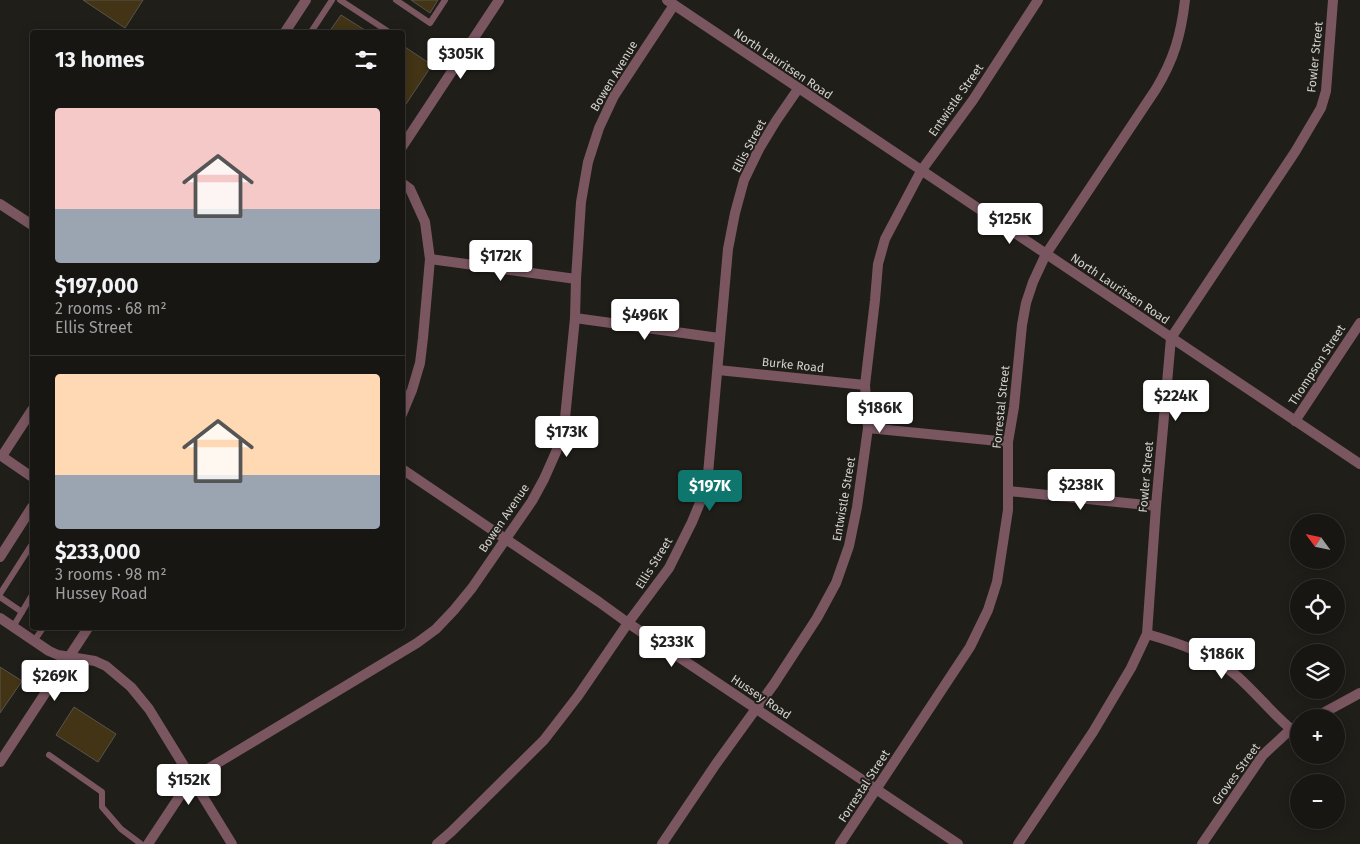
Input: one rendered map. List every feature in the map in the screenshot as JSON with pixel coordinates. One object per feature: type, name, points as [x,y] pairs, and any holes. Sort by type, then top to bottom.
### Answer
[{"type":"street","points":[[285,30],[306,0]]},
{"type":"street","points":[[405,142],[499,0]]},
{"type":"street","name":"Entwistle Street","points":[[662,844],[817,618],[836,583],[849,546],[858,507],[868,428],[865,385],[878,264],[885,238],[921,170],[973,100],[1038,0]]},
{"type":"street","name":"Forrestal Street","points":[[840,844],[970,647],[988,610],[997,582],[1008,510],[1008,442],[1014,407],[1022,324],[1033,282],[1046,254],[1098,178],[1167,70],[1178,40],[1185,0]]},
{"type":"street","name":"Fowler Street","points":[[1018,844],[1093,732],[1131,668],[1147,634],[1171,338],[1295,152],[1321,108],[1326,91],[1334,0]]},
{"type":"street","name":"North Lauritsen Road","points":[[673,2],[798,89],[1360,464]]},
{"type":"street","name":"Bowen Avenue","points":[[148,844],[191,779],[417,643],[436,629],[472,588],[532,502],[556,452],[564,428],[574,318],[581,202],[588,162],[599,128],[614,96],[673,2]]},
{"type":"street","name":"Ellis Street","points":[[437,844],[544,740],[578,696],[628,623],[669,568],[692,522],[704,493],[708,474],[728,249],[735,213],[744,180],[776,121],[798,89]]},
{"type":"street","points":[[405,185],[410,189],[425,222],[430,259],[420,363],[405,407]]},
{"type":"street","points":[[0,204],[30,224]]},
{"type":"street","points":[[430,259],[576,279]]},
{"type":"street","points":[[574,318],[720,338]]},
{"type":"street","name":"Thompson Street","points":[[1295,421],[1360,323]]},
{"type":"street","name":"Burke Road","points":[[718,370],[865,385]]},
{"type":"street","points":[[30,413],[1,456],[30,476]]},
{"type":"street","points":[[868,428],[1008,442]]},
{"type":"street","name":"Hussey Road","points":[[405,471],[958,844]]},
{"type":"street","points":[[1008,491],[1156,506]]},
{"type":"street","points":[[0,556],[30,510]]},
{"type":"street","points":[[0,618],[49,651],[58,655],[94,661],[106,666],[131,688],[149,709],[232,844]]},
{"type":"street","points":[[0,762],[87,630]]},
{"type":"street","points":[[1147,634],[1169,640],[1220,664],[1236,676],[1276,717],[1290,725]]},
{"type":"street","points":[[1331,709],[1360,693]]},
{"type":"street","name":"Groves Street","points":[[1202,844],[1263,755],[1290,732]]},
{"type":"lane","points":[[312,30],[332,0]]},
{"type":"lane","points":[[340,0],[386,30]]},
{"type":"lane","points":[[396,0],[430,23],[445,0]]},
{"type":"lane","points":[[22,612],[0,596],[30,547]]},
{"type":"lane","points":[[13,627],[30,598]]},
{"type":"lane","points":[[34,641],[42,630]]},
{"type":"lane","points":[[49,756],[102,792],[102,807],[121,829],[141,844]]},
{"type":"building","points":[[83,0],[143,0],[125,28]]},
{"type":"building","points":[[411,0],[438,0],[430,13]]},
{"type":"building","points":[[341,15],[365,30],[330,30]]},
{"type":"building","points":[[405,47],[432,65],[405,106]]},
{"type":"building","points":[[0,667],[22,681],[0,713]]},
{"type":"building","points":[[74,707],[116,734],[98,762],[56,735]]}]
